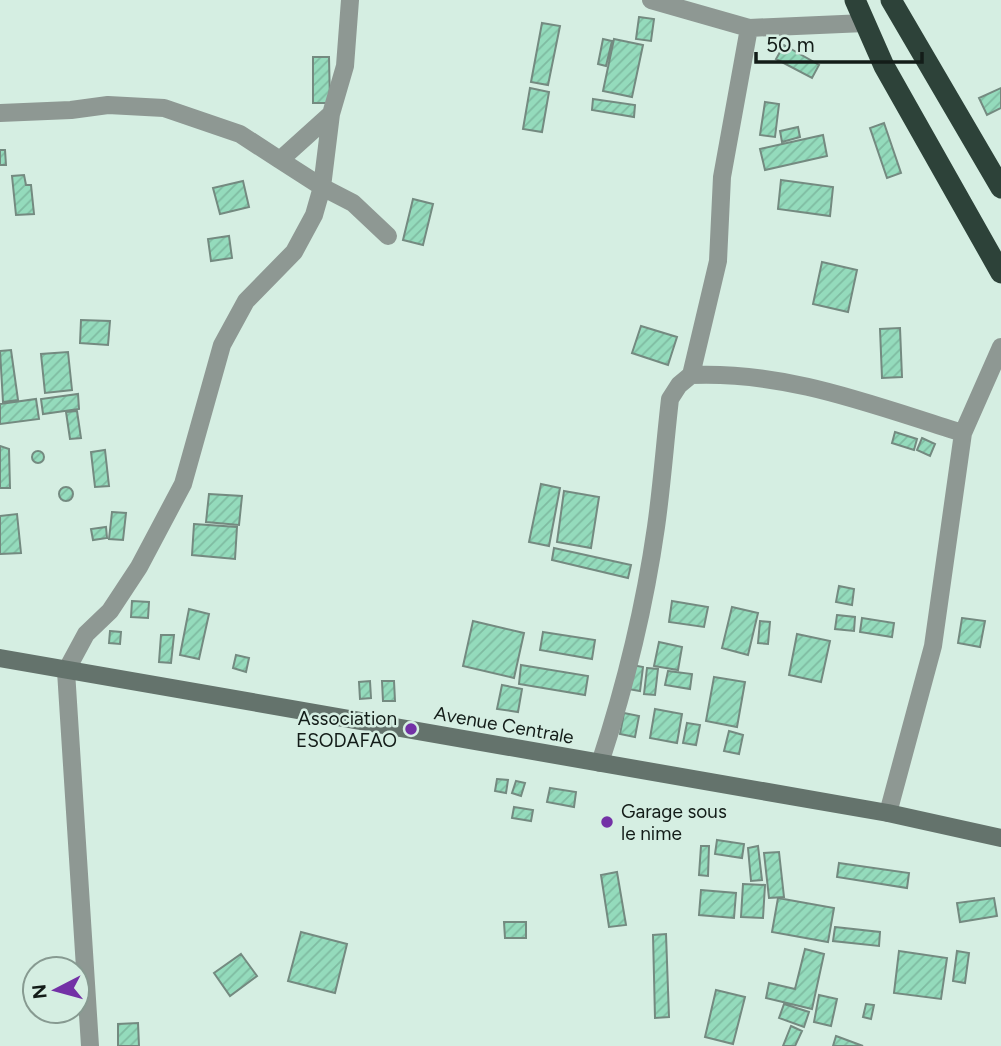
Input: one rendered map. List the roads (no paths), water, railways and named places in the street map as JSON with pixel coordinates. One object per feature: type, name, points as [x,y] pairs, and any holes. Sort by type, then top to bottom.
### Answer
[{"type":"highway","points":[[891,0],[1001,188]]},
{"type":"highway","points":[[863,8],[884,66],[1001,273]]},
{"type":"main road","name":"Avenue Centrale","points":[[0,658],[888,813],[1001,838]]},
{"type":"street","points":[[90,1046],[66,671],[86,634],[110,611],[145,555],[183,484],[222,345],[246,301],[293,252],[314,215],[322,187],[331,114],[345,66],[350,0]]},
{"type":"street","points":[[651,0],[749,28],[863,8]]},
{"type":"street","points":[[600,763],[615,717],[655,531],[670,399],[679,385],[691,375],[719,261],[722,177],[749,28]]},
{"type":"street","points":[[0,113],[71,110],[108,105],[164,108],[240,134],[353,204],[388,236]]},
{"type":"street","points":[[281,160],[331,114]]},
{"type":"street","points":[[888,813],[933,646],[963,433],[1001,347]]},
{"type":"street","points":[[691,375],[782,380],[843,394],[963,433]]},
{"type":"place","name":"Association ESODAFAO","points":[[411,729]]},
{"type":"place","name":"Garage sous le nime","points":[[607,822]]}]
